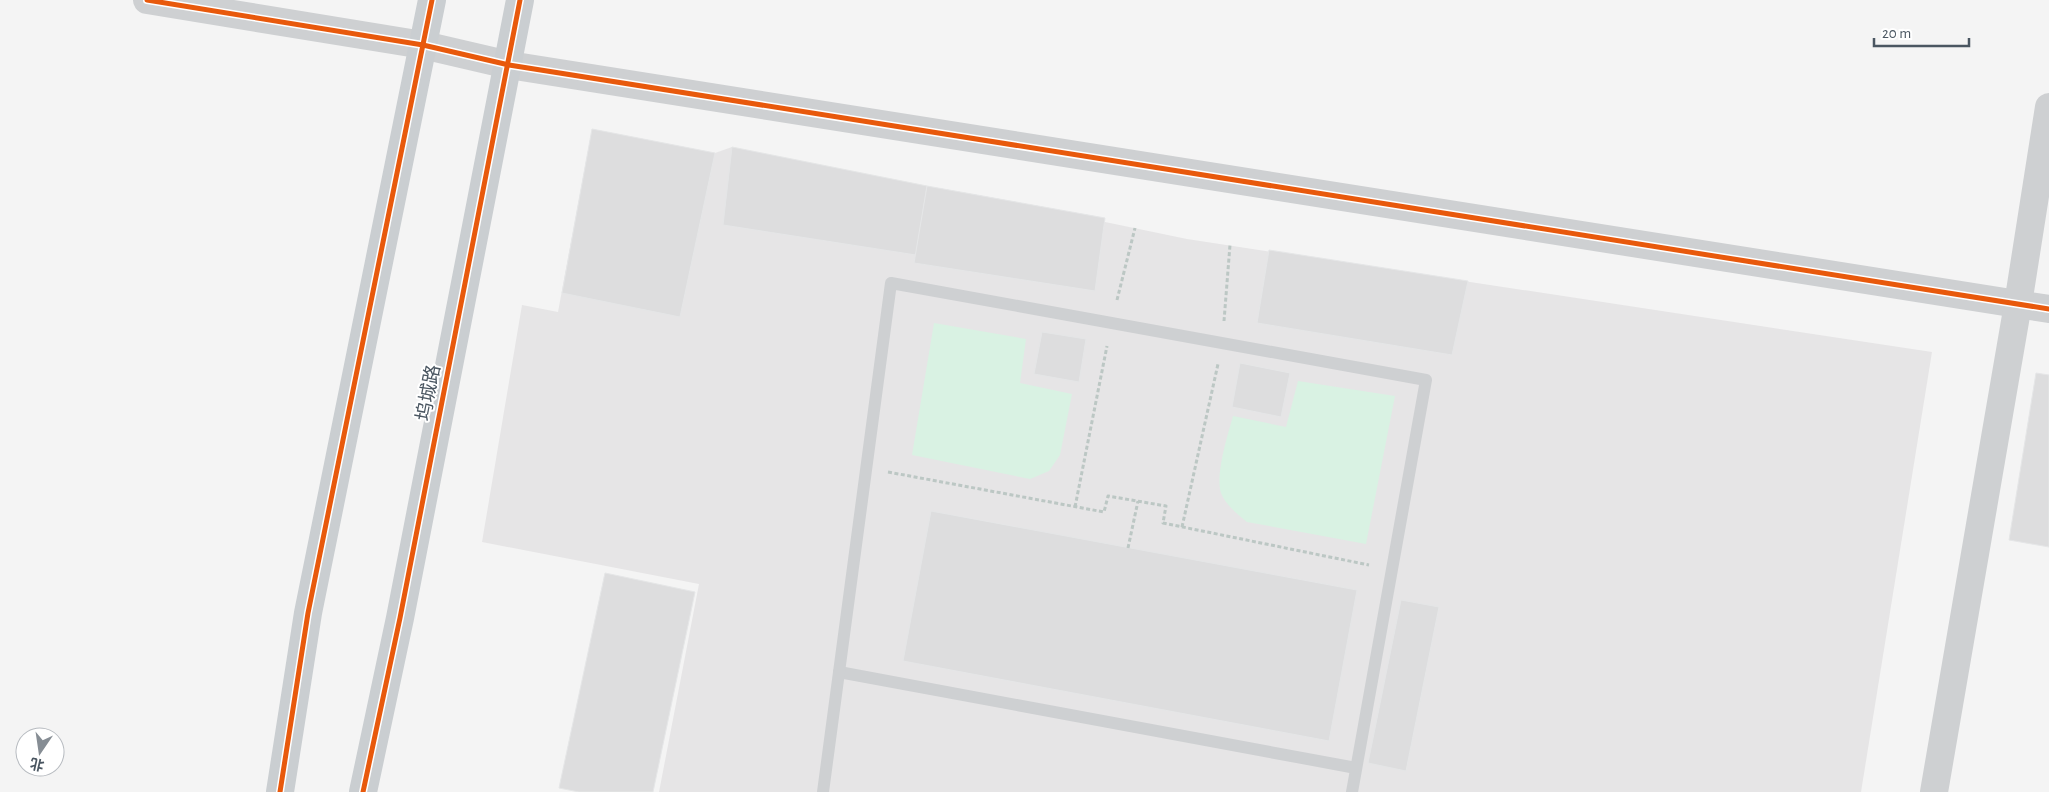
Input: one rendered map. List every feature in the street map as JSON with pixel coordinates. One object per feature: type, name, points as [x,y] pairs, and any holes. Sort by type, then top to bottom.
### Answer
[{"type":"main road","points":[[280,792],[308,613],[432,0]]},
{"type":"main road","name":"坞城路","points":[[363,792],[400,618],[509,65],[520,0]]},
{"type":"street","points":[[147,0],[423,45],[509,65],[2049,310]]},
{"type":"street","points":[[1934,792],[2018,304],[2049,107]]},
{"type":"lane","points":[[823,792],[891,283],[1426,380],[1352,792]]},
{"type":"lane","points":[[839,672],[1356,768]]},
{"type":"path","points":[[1075,507],[1111,323],[1135,228]]},
{"type":"path","points":[[1182,527],[1223,343],[1230,245]]},
{"type":"path","points":[[866,468],[1104,512],[1108,496],[1166,506],[1163,523],[1392,569]]},
{"type":"path","points":[[1128,548],[1138,501]]},
{"type":"shaded area","points":[[592,129],[715,153],[732,147],[927,186],[1105,218],[1105,222],[1187,239],[1932,352],[1861,792],[659,792],[699,584],[482,542],[522,305],[558,312]]},
{"type":"green space","points":[[934,323],[1026,339],[1020,383],[1072,394],[1060,455],[1049,471],[1030,479],[912,455]]},
{"type":"green space","points":[[1298,381],[1395,396],[1366,544],[1247,522],[1236,513],[1221,493],[1221,465],[1233,416],[1286,427]]},
{"type":"building","points":[[592,129],[715,153],[680,317],[562,293]]},
{"type":"building","points":[[732,147],[927,186],[916,255],[723,225]]},
{"type":"building","points":[[927,186],[1105,218],[1095,291],[914,263]]},
{"type":"building","points":[[1269,250],[1468,281],[1452,355],[1257,323]]},
{"type":"building","points":[[1042,332],[1086,339],[1079,382],[1034,374]]},
{"type":"building","points":[[1240,363],[1290,373],[1281,417],[1232,407]]},
{"type":"building","points":[[2036,373],[2049,375],[2049,547],[2009,540]]},
{"type":"building","points":[[931,511],[1357,590],[1329,741],[903,661]]},
{"type":"building","points":[[605,573],[695,592],[653,792],[579,792],[559,788]]},
{"type":"building","points":[[1401,600],[1439,607],[1406,771],[1368,763]]},
{"type":"cycle path","points":[[147,0],[423,45],[509,65],[2049,309]]},
{"type":"cycle path","points":[[280,792],[308,613],[432,0]]},
{"type":"cycle path","points":[[363,792],[400,618],[520,0]]}]
